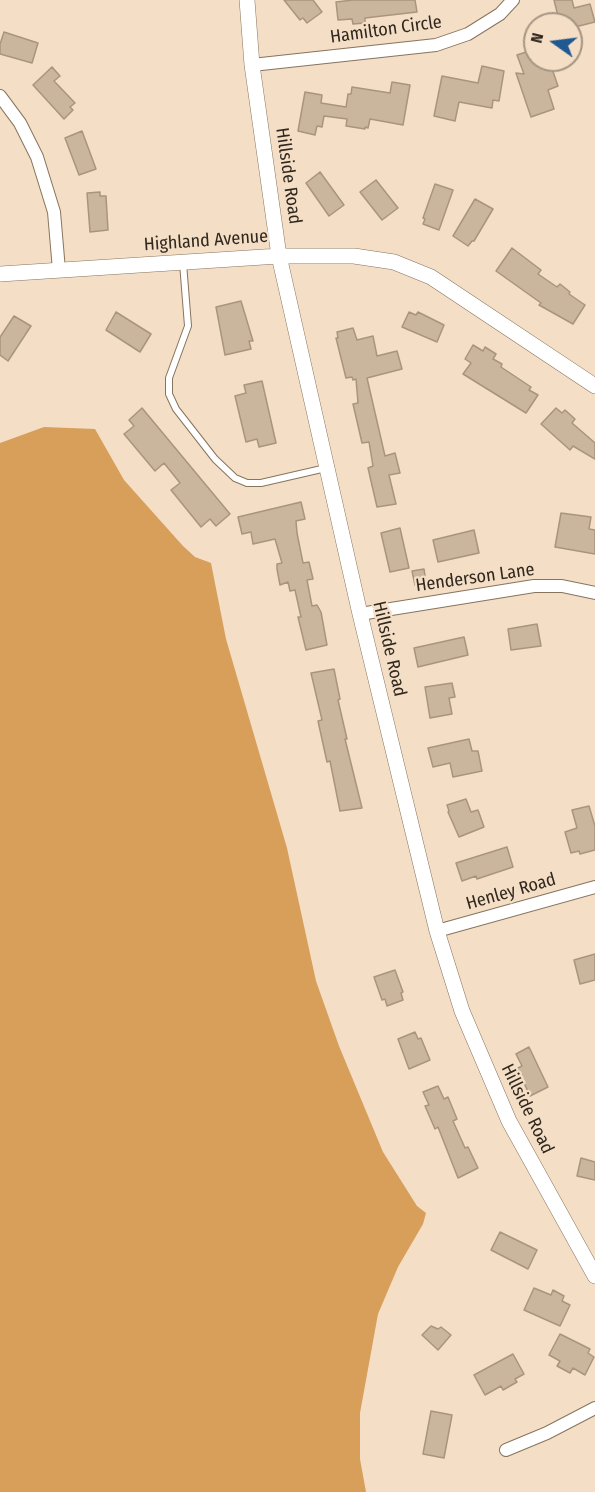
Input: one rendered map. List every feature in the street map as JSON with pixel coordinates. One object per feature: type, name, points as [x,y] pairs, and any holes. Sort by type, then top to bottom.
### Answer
[{"type":"street","name":"Hillside Road","points":[[247,0],[252,65],[279,256],[360,614],[436,931],[462,1011],[509,1121],[595,1276]]},
{"type":"street","name":"Hamilton Circle","points":[[252,65],[436,45],[468,34],[500,14],[513,0]]},
{"type":"street","points":[[0,96],[20,123],[37,157],[54,212],[59,270]]},
{"type":"street","name":"Highland Avenue","points":[[0,274],[279,256],[354,256],[406,266],[431,277],[595,386]]},
{"type":"street","name":"Henderson Lane","points":[[360,614],[534,586],[562,586],[595,593]]},
{"type":"street","name":"Henley Road","points":[[436,931],[595,887]]},
{"type":"street","points":[[506,1450],[547,1433],[595,1408]]},
{"type":"lane","points":[[183,263],[188,326],[169,378],[169,394],[176,409],[215,459],[241,481],[261,483],[327,467]]},
{"type":"shaded area","points":[[44,427],[95,429],[124,480],[183,546],[195,557],[211,563],[226,639],[287,848],[316,981],[339,1046],[383,1152],[417,1206],[426,1213],[423,1224],[398,1267],[378,1314],[360,1413],[360,1459],[366,1492],[0,1492],[0,443]]},
{"type":"building","points":[[284,0],[313,0],[322,12],[307,23],[303,18],[300,20]]},
{"type":"building","points":[[415,0],[417,12],[365,18],[365,23],[353,24],[352,19],[338,20],[336,2]]},
{"type":"building","points":[[554,0],[572,0],[574,8],[590,4],[595,22],[583,25],[583,12],[557,12]]},
{"type":"building","points":[[4,32],[38,43],[32,63],[0,54]]},
{"type":"building","points":[[523,53],[523,71],[517,55]]},
{"type":"building","points":[[482,66],[504,71],[499,101],[493,100],[492,108],[459,102],[455,121],[434,116],[442,76],[478,83]]},
{"type":"building","points":[[52,67],[60,76],[54,81],[75,103],[70,107],[73,110],[64,119],[33,85]]},
{"type":"building","points":[[523,72],[553,72],[558,86],[548,90],[554,109],[531,117],[516,73],[524,74]]},
{"type":"building","points":[[392,82],[410,85],[403,125],[370,119],[368,128],[365,127],[365,129],[346,126],[347,119],[324,116],[322,127],[317,126],[315,135],[298,131],[305,92],[322,95],[321,103],[346,107],[348,94],[351,94],[352,87],[390,93]]},
{"type":"building","points":[[82,131],[96,169],[79,175],[65,138]]},
{"type":"building","points":[[320,172],[344,205],[329,216],[306,183]]},
{"type":"building","points":[[376,180],[398,208],[382,220],[360,192]]},
{"type":"building","points":[[435,184],[453,190],[439,230],[423,224]]},
{"type":"building","points":[[100,192],[100,196],[106,196],[108,230],[90,232],[87,193]]},
{"type":"building","points":[[475,199],[493,209],[474,241],[468,246],[453,236]]},
{"type":"building","points":[[512,248],[541,270],[538,274],[557,287],[560,284],[570,292],[569,294],[585,305],[573,324],[539,305],[541,303],[496,271]]},
{"type":"building","points":[[241,301],[253,341],[249,341],[251,349],[225,355],[216,307]]},
{"type":"building","points":[[116,312],[151,334],[140,352],[106,330]]},
{"type":"building","points":[[409,312],[416,315],[418,312],[444,325],[437,342],[402,327]]},
{"type":"building","points":[[14,316],[31,326],[8,361],[0,355],[0,337]]},
{"type":"building","points":[[353,328],[357,340],[373,336],[377,356],[397,351],[402,369],[367,378],[385,456],[395,453],[400,473],[389,475],[396,504],[377,507],[368,468],[373,466],[369,442],[362,443],[353,404],[358,403],[356,379],[346,378],[336,338],[338,338],[337,332]]},
{"type":"building","points":[[473,345],[483,351],[485,347],[496,354],[493,359],[502,364],[501,367],[531,387],[529,390],[538,395],[526,413],[463,374],[471,363],[465,359]]},
{"type":"building","points":[[262,381],[276,443],[259,447],[257,439],[246,442],[235,396],[246,393],[244,385]]},
{"type":"building","points":[[142,408],[230,514],[216,526],[210,519],[201,527],[171,490],[180,483],[164,463],[155,471],[124,434],[134,426],[129,420]]},
{"type":"building","points":[[556,408],[562,413],[565,410],[575,419],[572,423],[595,443],[595,459],[573,446],[570,450],[541,424]]},
{"type":"building","points":[[301,502],[305,519],[296,521],[297,533],[303,563],[309,562],[313,579],[307,580],[312,606],[317,605],[321,612],[327,645],[306,650],[298,617],[301,617],[295,590],[290,591],[288,582],[280,585],[277,564],[282,563],[275,539],[253,544],[251,532],[242,534],[238,517]]},
{"type":"building","points":[[561,513],[591,517],[589,529],[595,530],[595,554],[555,547]]},
{"type":"building","points":[[400,528],[409,568],[390,572],[381,533]]},
{"type":"building","points":[[474,530],[479,553],[438,562],[433,540]]},
{"type":"building","points":[[424,569],[426,582],[415,585],[412,571]]},
{"type":"building","points":[[537,624],[541,646],[511,650],[508,629]]},
{"type":"building","points":[[464,637],[468,655],[418,667],[414,648]]},
{"type":"building","points":[[334,669],[347,739],[345,739],[362,808],[340,811],[330,761],[327,762],[318,721],[322,720],[311,673]]},
{"type":"building","points":[[452,683],[455,697],[449,698],[452,714],[430,718],[425,687]]},
{"type":"building","points":[[469,739],[472,751],[478,751],[482,771],[453,777],[450,763],[433,767],[428,748]]},
{"type":"building","points":[[466,799],[471,812],[478,810],[484,827],[459,837],[447,805]]},
{"type":"building","points":[[589,806],[595,826],[595,850],[580,854],[579,851],[571,853],[565,832],[577,828],[572,810]]},
{"type":"building","points":[[507,847],[513,867],[477,879],[476,876],[462,881],[456,863]]},
{"type":"building","points":[[595,954],[595,980],[580,984],[574,960]]},
{"type":"building","points":[[395,970],[403,992],[401,993],[403,1000],[387,1006],[385,999],[382,1000],[374,977]]},
{"type":"building","points":[[415,1032],[418,1039],[421,1038],[430,1060],[409,1069],[398,1039]]},
{"type":"building","points":[[529,1047],[548,1087],[530,1096],[523,1081],[520,1083],[514,1070],[522,1066],[516,1054]]},
{"type":"building","points":[[438,1086],[444,1099],[448,1097],[457,1119],[453,1121],[465,1148],[468,1147],[478,1168],[458,1178],[438,1127],[435,1129],[425,1106],[429,1105],[423,1092]]},
{"type":"building","points":[[581,1158],[595,1162],[595,1180],[577,1176]]},
{"type":"building","points":[[500,1232],[537,1250],[528,1269],[491,1250]]},
{"type":"building","points":[[534,1288],[551,1295],[553,1290],[564,1296],[562,1301],[570,1305],[560,1326],[524,1310]]},
{"type":"building","points":[[431,1326],[438,1329],[441,1327],[451,1335],[438,1350],[422,1335]]},
{"type":"building","points":[[560,1334],[590,1349],[588,1353],[594,1357],[585,1375],[573,1368],[570,1373],[557,1366],[560,1361],[549,1355]]},
{"type":"building","points":[[513,1354],[524,1374],[515,1379],[517,1382],[503,1390],[501,1386],[485,1395],[474,1375]]},
{"type":"building","points":[[431,1411],[452,1415],[444,1458],[423,1454]]}]
